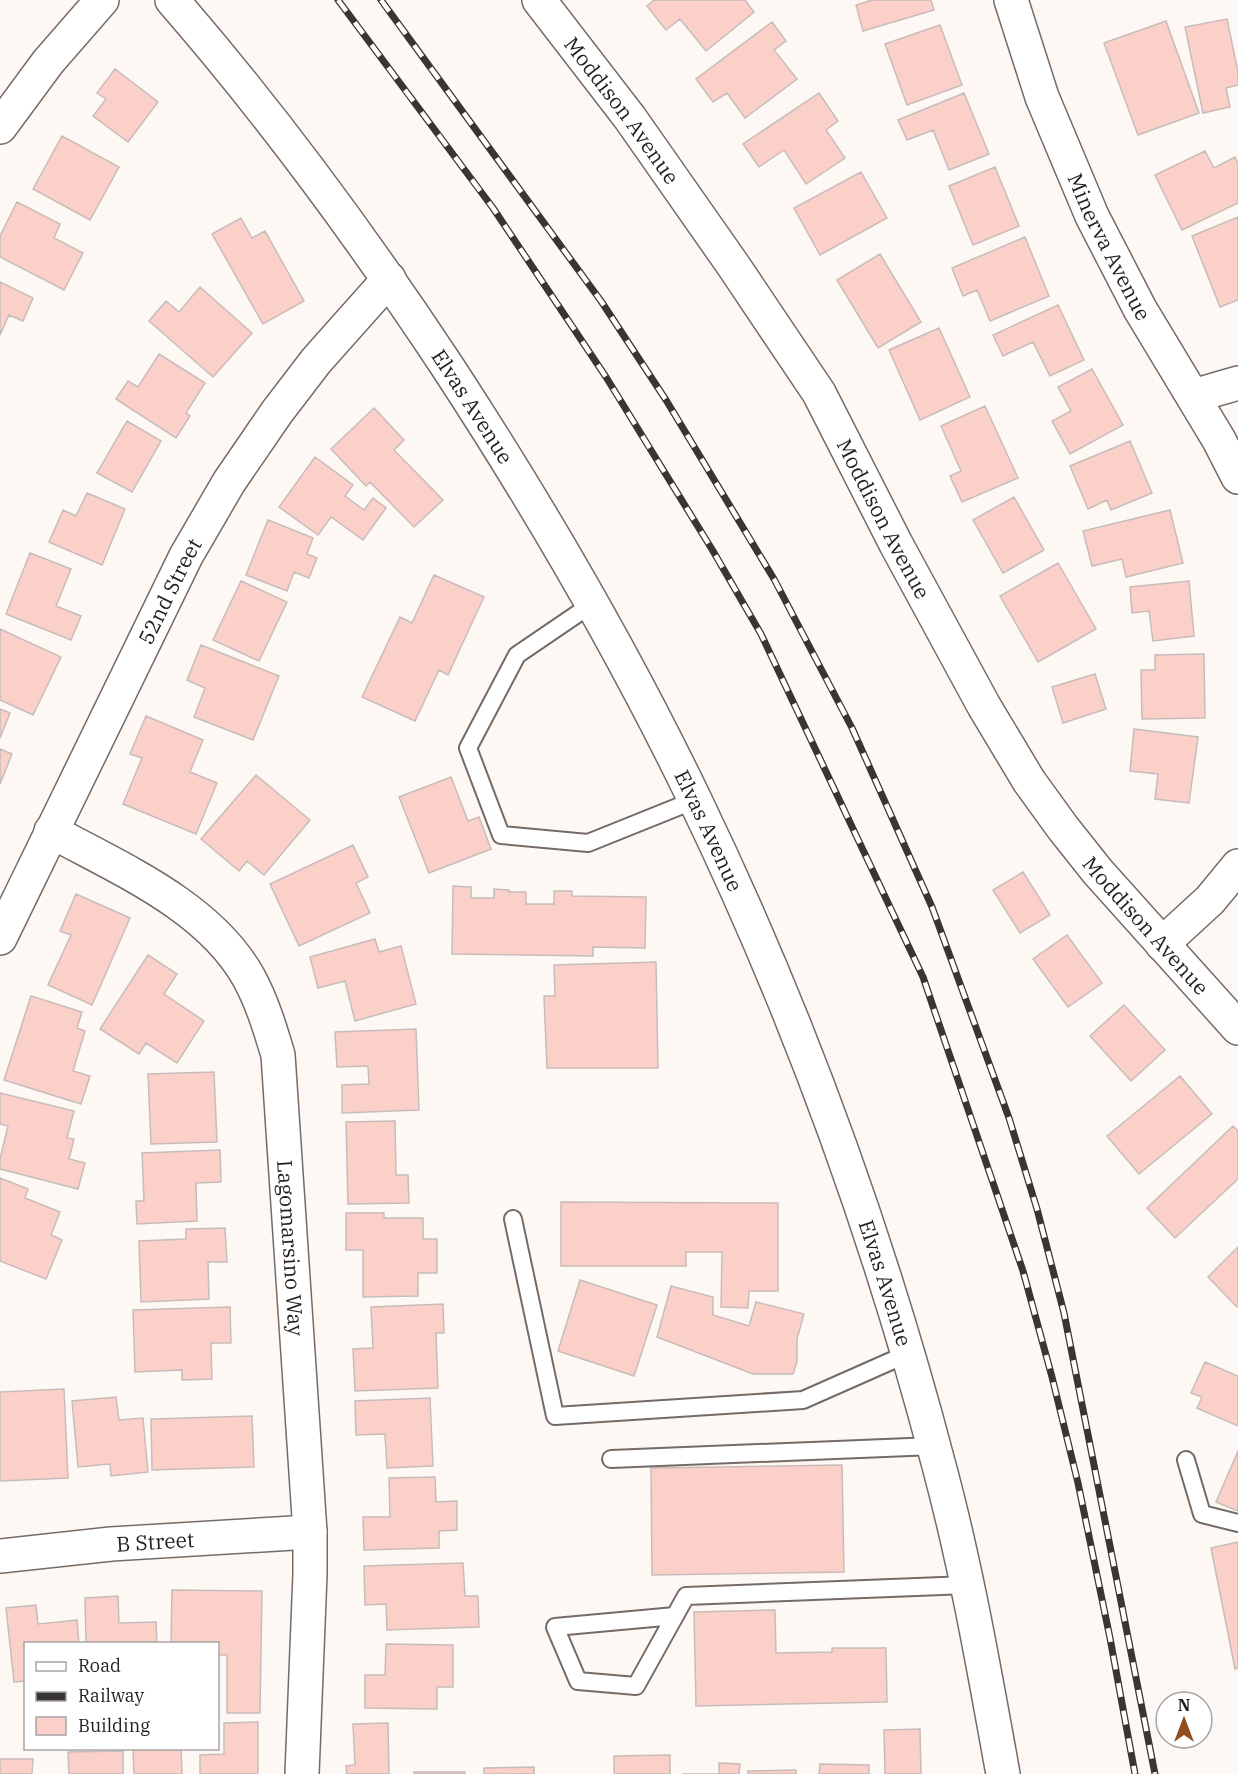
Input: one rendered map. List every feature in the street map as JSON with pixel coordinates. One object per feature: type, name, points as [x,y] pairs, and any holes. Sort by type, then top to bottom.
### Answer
[{"type":"street","points":[[0,127],[48,62],[102,0]]},
{"type":"street","name":"Elvas Avenue","points":[[172,0],[312,173],[389,279],[511,463],[637,685],[695,800],[774,975],[821,1094],[885,1276],[934,1446],[968,1585],[1003,1774]]},
{"type":"street","name":"Moddison Avenue","points":[[539,0],[630,118],[819,393],[896,544],[984,706],[1029,781],[1091,863],[1238,1028]]},
{"type":"street","name":"Minerva Avenue","points":[[1011,0],[1042,97],[1092,216],[1140,309],[1220,440],[1238,477]]},
{"type":"street","name":"52nd Street","points":[[0,938],[186,556],[229,482],[277,412],[316,361],[389,279]]},
{"type":"street","points":[[1192,396],[1238,382]]},
{"type":"street","name":"Lagomarsino Way","points":[[51,831],[177,901],[209,927],[248,977],[266,1015],[278,1055],[310,1533],[302,1774]]},
{"type":"street","points":[[1162,944],[1226,884],[1238,866]]},
{"type":"street","name":"B Street","points":[[0,1556],[111,1544],[310,1533]]},
{"type":"lane","points":[[592,604],[517,655],[468,748],[501,835],[588,843],[695,800]]},
{"type":"lane","points":[[513,1219],[555,1416],[803,1400],[907,1354]]},
{"type":"lane","points":[[611,1459],[934,1446]]},
{"type":"lane","points":[[1186,1460],[1202,1514],[1238,1523]]},
{"type":"lane","points":[[675,1616],[555,1627],[578,1681],[636,1686],[675,1616],[686,1596],[968,1585]]},
{"type":"building","points":[[654,0],[745,0],[754,12],[706,51],[680,19],[666,30],[647,6]]},
{"type":"building","points":[[872,0],[931,0],[934,10],[863,31],[856,5]]},
{"type":"building","points":[[1227,19],[1238,72],[1238,85],[1226,88],[1230,107],[1203,113],[1185,27]]},
{"type":"building","points":[[1166,21],[1199,113],[1138,135],[1104,43]]},
{"type":"building","points":[[772,22],[786,41],[774,50],[797,79],[745,118],[727,93],[713,102],[696,79]]},
{"type":"building","points":[[940,25],[962,85],[907,105],[885,44]]},
{"type":"building","points":[[115,69],[158,102],[128,142],[93,116],[106,99],[97,93]]},
{"type":"building","points":[[819,93],[838,121],[826,130],[845,158],[806,184],[784,150],[759,167],[743,144]]},
{"type":"building","points":[[964,93],[989,154],[949,170],[933,130],[907,140],[898,120]]},
{"type":"building","points":[[62,136],[119,167],[90,220],[33,189]]},
{"type":"building","points":[[1205,151],[1214,168],[1235,157],[1238,164],[1238,203],[1182,230],[1155,175]]},
{"type":"building","points":[[995,167],[1019,226],[973,245],[949,186]]},
{"type":"building","points":[[861,172],[887,218],[820,255],[794,208]]},
{"type":"building","points":[[17,202],[60,224],[54,238],[83,253],[64,290],[0,257],[0,236]]},
{"type":"building","points":[[1238,217],[1238,300],[1220,307],[1192,236]]},
{"type":"building","points":[[241,218],[252,238],[265,231],[304,301],[263,324],[212,234]]},
{"type":"building","points":[[1025,237],[1049,296],[990,321],[977,290],[963,296],[952,268]]},
{"type":"building","points":[[880,254],[921,322],[878,348],[837,280]]},
{"type":"building","points":[[0,282],[33,298],[23,321],[9,315],[0,335]]},
{"type":"building","points":[[200,287],[252,333],[213,377],[149,321],[166,301],[179,312]]},
{"type":"building","points":[[1058,305],[1084,360],[1050,376],[1033,342],[1003,356],[993,335]]},
{"type":"building","points":[[939,328],[970,397],[920,420],[889,350]]},
{"type":"building","points":[[159,354],[205,383],[186,413],[190,416],[176,438],[116,399],[128,381],[138,387]]},
{"type":"building","points":[[1092,369],[1123,425],[1070,454],[1052,421],[1071,411],[1058,387]]},
{"type":"building","points":[[985,406],[1018,478],[962,502],[950,476],[961,471],[941,426]]},
{"type":"building","points":[[374,408],[404,440],[394,450],[443,500],[414,527],[370,482],[366,486],[331,449]]},
{"type":"building","points":[[127,421],[161,441],[132,492],[97,473]]},
{"type":"building","points":[[1130,441],[1152,493],[1111,510],[1107,500],[1088,509],[1070,466]]},
{"type":"building","points":[[315,457],[353,485],[345,496],[364,510],[373,498],[386,508],[363,540],[331,517],[318,535],[279,507]]},
{"type":"building","points":[[87,493],[125,509],[102,565],[49,542],[63,510],[76,516]]},
{"type":"building","points":[[1014,497],[1044,550],[1003,573],[973,520]]},
{"type":"building","points":[[1170,510],[1183,563],[1126,577],[1122,559],[1092,566],[1083,531]]},
{"type":"building","points":[[268,520],[313,538],[307,554],[317,558],[309,578],[294,572],[287,591],[246,575]]},
{"type":"building","points":[[30,553],[71,569],[56,606],[81,616],[71,640],[6,614]]},
{"type":"building","points":[[1058,563],[1096,629],[1038,662],[1000,596]]},
{"type":"building","points":[[434,575],[484,597],[448,675],[439,670],[415,721],[362,697],[400,617],[412,623]]},
{"type":"building","points":[[241,581],[287,602],[259,661],[213,640]]},
{"type":"building","points":[[1189,581],[1194,636],[1153,641],[1149,611],[1132,613],[1130,587]]},
{"type":"building","points":[[0,629],[61,657],[33,715],[0,700]]},
{"type":"building","points":[[201,645],[279,676],[253,740],[194,717],[205,688],[187,680]]},
{"type":"building","points":[[1204,654],[1205,718],[1142,719],[1141,670],[1155,670],[1155,655]]},
{"type":"building","points":[[1095,674],[1106,709],[1063,723],[1052,687]]},
{"type":"building","points":[[0,709],[10,713],[0,738]]},
{"type":"building","points":[[146,716],[203,740],[190,772],[217,783],[196,834],[123,804],[142,758],[130,754]]},
{"type":"building","points":[[1134,729],[1198,737],[1189,803],[1155,799],[1158,774],[1130,771]]},
{"type":"building","points":[[0,749],[12,754],[0,784]]},
{"type":"building","points":[[256,775],[310,820],[264,875],[247,861],[239,871],[201,839]]},
{"type":"building","points":[[451,777],[468,821],[479,817],[491,849],[429,873],[399,797]]},
{"type":"building","points":[[353,845],[368,877],[356,883],[370,913],[299,946],[270,884]]},
{"type":"building","points":[[1023,872],[1050,915],[1020,933],[993,890]]},
{"type":"building","points":[[453,886],[471,887],[471,898],[494,898],[494,889],[526,892],[526,904],[554,904],[554,891],[572,891],[572,896],[646,897],[645,948],[593,947],[593,956],[452,954]]},
{"type":"building","points":[[76,894],[130,918],[92,1005],[48,985],[71,935],[60,931]]},
{"type":"building","points":[[1067,935],[1102,983],[1068,1007],[1033,959]]},
{"type":"building","points":[[375,939],[379,952],[401,946],[416,1004],[355,1021],[345,981],[318,988],[310,957]]},
{"type":"building","points":[[148,955],[177,974],[164,994],[204,1021],[177,1063],[146,1043],[139,1054],[100,1029]]},
{"type":"building","points":[[656,962],[658,1068],[547,1068],[544,996],[555,996],[554,965]]},
{"type":"building","points":[[31,996],[82,1012],[77,1028],[85,1031],[73,1071],[90,1076],[81,1104],[4,1080]]},
{"type":"building","points":[[1124,1005],[1165,1050],[1131,1081],[1090,1036]]},
{"type":"building","points":[[416,1029],[419,1110],[342,1113],[342,1085],[369,1084],[368,1066],[337,1067],[335,1032]]},
{"type":"building","points":[[214,1072],[217,1142],[151,1144],[148,1074]]},
{"type":"building","points":[[1180,1076],[1212,1114],[1139,1174],[1107,1136]]},
{"type":"building","points":[[0,1093],[74,1111],[67,1138],[74,1139],[69,1159],[85,1163],[78,1189],[0,1169],[0,1159],[8,1126],[0,1124]]},
{"type":"building","points":[[395,1121],[396,1175],[408,1175],[409,1203],[348,1204],[346,1122]]},
{"type":"building","points":[[1233,1126],[1238,1131],[1238,1179],[1175,1238],[1147,1208]]},
{"type":"building","points":[[220,1150],[221,1182],[196,1183],[197,1221],[137,1224],[136,1201],[144,1201],[142,1153]]},
{"type":"building","points":[[0,1178],[28,1189],[25,1198],[60,1212],[51,1235],[62,1240],[46,1279],[0,1261]]},
{"type":"building","points":[[561,1202],[778,1203],[778,1291],[749,1291],[748,1308],[721,1307],[722,1252],[686,1252],[686,1266],[561,1266]]},
{"type":"building","points":[[346,1213],[384,1213],[384,1218],[423,1218],[423,1239],[437,1239],[437,1273],[418,1273],[418,1296],[363,1297],[363,1250],[346,1250]]},
{"type":"building","points":[[225,1228],[227,1262],[208,1262],[209,1299],[141,1302],[139,1241],[186,1239],[186,1229]]},
{"type":"building","points":[[1238,1247],[1238,1306],[1237,1307],[1208,1277]]},
{"type":"building","points":[[580,1280],[657,1305],[634,1376],[558,1351]]},
{"type":"building","points":[[671,1286],[713,1297],[713,1315],[749,1326],[756,1302],[804,1314],[797,1339],[797,1362],[793,1374],[753,1374],[657,1337]]},
{"type":"building","points":[[443,1304],[444,1333],[436,1333],[438,1388],[355,1391],[353,1349],[373,1348],[371,1307]]},
{"type":"building","points":[[230,1307],[231,1343],[211,1343],[212,1379],[182,1380],[182,1370],[135,1372],[133,1310]]},
{"type":"building","points":[[1205,1362],[1238,1376],[1238,1426],[1197,1408],[1202,1397],[1191,1393]]},
{"type":"building","points":[[64,1389],[68,1478],[0,1481],[0,1392]]},
{"type":"building","points":[[116,1397],[119,1420],[143,1418],[148,1472],[111,1476],[110,1464],[78,1467],[72,1401]]},
{"type":"building","points":[[430,1398],[433,1466],[387,1468],[385,1434],[356,1435],[355,1401]]},
{"type":"building","points":[[252,1416],[254,1467],[152,1470],[151,1419]]},
{"type":"building","points":[[1238,1451],[1238,1511],[1216,1502]]},
{"type":"building","points":[[842,1465],[844,1572],[652,1575],[651,1468]]},
{"type":"building","points":[[435,1477],[436,1502],[457,1501],[457,1530],[439,1531],[439,1548],[364,1550],[363,1517],[390,1517],[389,1478]]},
{"type":"building","points":[[1238,1542],[1238,1668],[1235,1669],[1211,1548]]},
{"type":"building","points":[[463,1563],[465,1596],[478,1596],[479,1627],[387,1630],[386,1604],[365,1605],[364,1566]]},
{"type":"building","points":[[172,1590],[262,1591],[260,1713],[227,1713],[227,1655],[219,1655],[219,1642],[171,1642]]},
{"type":"building","points":[[118,1596],[119,1623],[156,1622],[157,1642],[86,1642],[85,1598]]},
{"type":"building","points":[[36,1605],[38,1624],[77,1620],[79,1642],[24,1642],[24,1681],[14,1682],[6,1608]]},
{"type":"building","points":[[775,1610],[776,1653],[832,1652],[832,1648],[886,1648],[887,1702],[696,1706],[694,1612]]},
{"type":"building","points":[[386,1644],[453,1645],[453,1687],[437,1687],[437,1709],[365,1708],[365,1675],[385,1675]]},
{"type":"building","points":[[258,1722],[258,1774],[200,1774],[200,1755],[224,1754],[224,1723]]},
{"type":"building","points":[[388,1723],[389,1774],[347,1774],[346,1766],[355,1765],[353,1724]]},
{"type":"building","points":[[920,1729],[921,1774],[885,1774],[884,1730]]},
{"type":"building","points":[[133,1750],[181,1750],[182,1774],[134,1774]]},
{"type":"building","points":[[123,1751],[123,1774],[69,1774],[68,1752]]},
{"type":"building","points":[[670,1755],[670,1774],[614,1774],[614,1756]]},
{"type":"building","points":[[0,1759],[33,1759],[32,1774],[0,1774]]},
{"type":"building","points":[[719,1763],[740,1764],[739,1774],[719,1774]]},
{"type":"building","points":[[820,1764],[869,1765],[869,1774],[819,1774]]},
{"type":"building","points":[[534,1767],[534,1774],[484,1774],[484,1768]]},
{"type":"building","points":[[796,1770],[796,1774],[748,1774],[748,1771]]},
{"type":"building","points":[[414,1772],[465,1772],[465,1774],[414,1774]]},
{"type":"railway","points":[[338,0],[493,208],[606,377],[713,551],[761,634],[923,977],[1023,1271],[1052,1377],[1078,1483],[1135,1774]]},
{"type":"railway","points":[[381,0],[601,301],[666,400],[774,579],[852,728],[932,907],[1009,1118],[1037,1209],[1064,1313],[1155,1774]]}]
